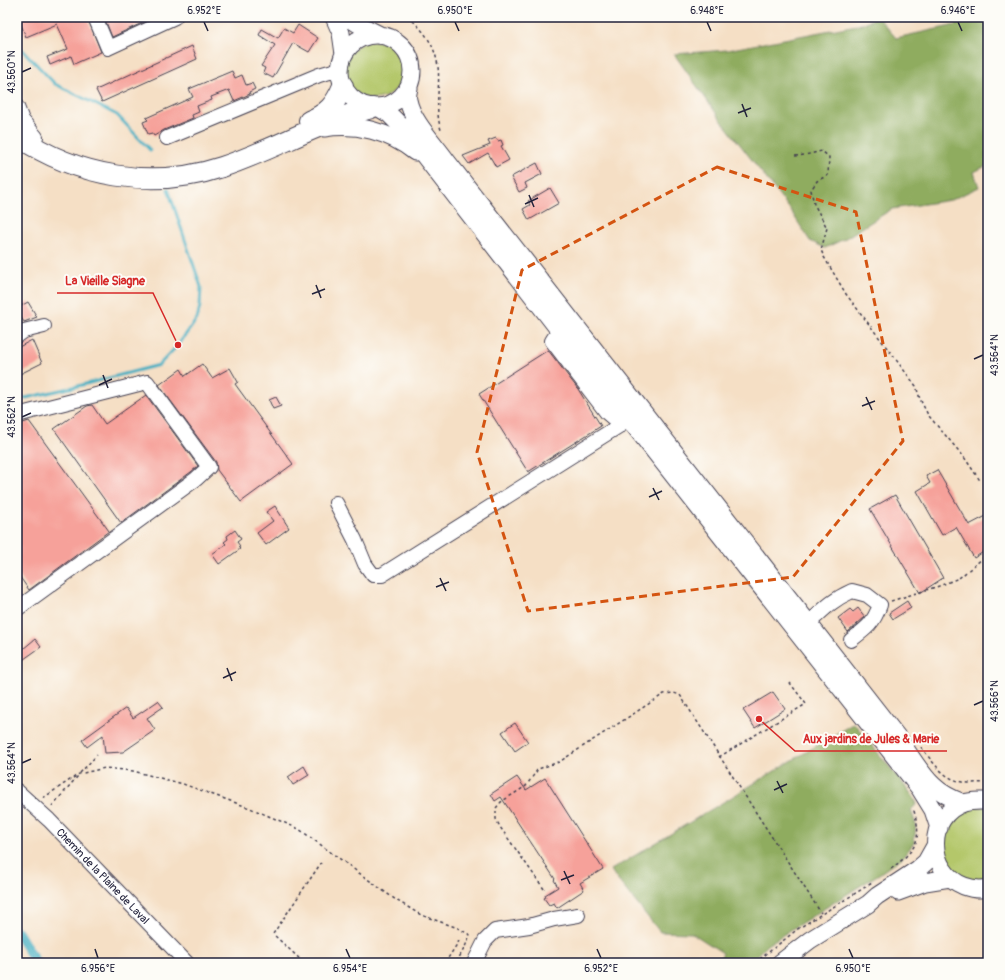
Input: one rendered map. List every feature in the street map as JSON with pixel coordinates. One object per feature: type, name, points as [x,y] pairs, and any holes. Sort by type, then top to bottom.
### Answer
[{"type":"highway","points":[[26,137],[62,152],[93,162],[149,169],[183,167],[231,153],[317,118],[335,102],[342,70]]},
{"type":"highway","points":[[17,125],[26,137],[50,156],[80,168],[119,176],[149,179],[197,174],[222,167],[312,130],[375,108]]},
{"type":"main road","points":[[334,17],[341,33],[342,70],[348,94],[354,101],[362,105],[390,114],[402,127],[559,330],[625,422],[920,789],[934,810],[938,828]]},
{"type":"main road","points":[[347,17],[380,35],[396,41],[403,47],[408,54],[412,70],[412,79],[408,99],[410,106],[424,130],[894,733],[931,783],[947,795],[963,803]]},
{"type":"main road","points":[[342,70],[349,47],[359,39],[371,35],[380,35]]},
{"type":"main road","points":[[375,108],[388,106],[397,102],[409,88]]},
{"type":"main road","points":[[312,130],[342,126],[378,131],[407,145],[436,171]]},
{"type":"main road","points":[[987,889],[968,888],[958,884],[950,878],[942,868],[937,858],[935,846],[938,828],[948,813],[963,803],[976,800],[988,801]]},
{"type":"main road","points":[[780,963],[810,940],[868,904],[877,896],[918,869],[926,862],[935,846]]},
{"type":"main road","points":[[868,904],[925,882],[950,878]]},
{"type":"street","points":[[95,17],[108,48],[175,17]]},
{"type":"street","points":[[167,138],[319,75],[342,70]]},
{"type":"street","points":[[17,107],[26,137]]},
{"type":"street","points":[[17,336],[24,331],[44,326]]},
{"type":"street","points":[[17,415],[147,382],[209,467],[196,479],[17,609]]},
{"type":"street","points":[[336,503],[355,540],[365,564],[373,575],[382,575],[625,422]]},
{"type":"street","points":[[808,624],[824,608],[841,596],[852,591],[867,595],[880,605],[875,619],[864,631],[851,640]]},
{"type":"street","name":"Chemin de la Plaine de Laval","points":[[17,791],[44,816],[187,963]]},
{"type":"street","points":[[474,963],[485,941],[495,931],[529,926],[578,914]]},
{"type":"path","points":[[408,17],[425,35],[436,56],[439,69],[439,125]]},
{"type":"path","points":[[795,156],[805,156],[822,151],[829,157],[828,175],[817,180],[811,190],[814,204],[827,228],[821,250],[824,257],[846,294],[916,386],[920,399],[928,415],[964,457],[981,482]]},
{"type":"path","points":[[880,605],[959,578],[988,554]]},
{"type":"path","points":[[719,757],[806,704],[790,683]]},
{"type":"path","points":[[544,889],[500,827],[496,819],[496,808],[501,802],[526,786],[538,769],[559,762],[664,694],[674,693],[680,695],[821,913]]},
{"type":"path","points":[[44,816],[96,755]]},
{"type":"path","points":[[40,800],[79,774],[105,768],[133,771],[161,778],[250,808],[299,829],[396,900],[421,915],[458,928],[470,935],[456,963]]},
{"type":"path","points":[[950,779],[964,782],[988,783]]},
{"type":"path","points":[[887,873],[911,852],[915,844],[918,834],[918,824],[914,811],[918,808]]},
{"type":"path","points":[[303,963],[273,934],[321,863]]},
{"type":"path","points":[[755,963],[799,928],[877,879]]},
{"type":"path","points":[[445,963],[459,941]]},
{"type":"highlighted area","points":[[717,167],[856,212],[903,441],[793,577],[528,611],[477,452],[522,270]]},
{"type":"green space","points":[[878,17],[896,38],[969,22],[978,17],[987,17],[988,165],[974,172],[979,187],[951,200],[892,209],[844,239],[825,248],[810,241],[789,208],[721,120],[674,54],[727,50],[862,24]]},
{"type":"green space","points":[[374,41],[385,43],[398,54],[401,59],[403,70],[401,81],[390,94],[385,97],[374,99],[363,97],[350,86],[347,81],[345,70],[347,59],[358,46],[363,43]]},
{"type":"green space","points":[[854,723],[913,796],[917,804],[911,810],[916,825],[914,843],[903,857],[879,874],[767,945],[749,963],[718,963],[723,953],[692,933],[660,932],[611,870]]},
{"type":"green space","points":[[968,807],[988,807],[988,881],[973,882],[960,877],[944,857],[943,833],[948,822]]},
{"type":"building","points":[[18,17],[87,17],[101,52],[74,64],[71,56],[50,65],[47,57],[68,49],[57,24],[26,37]]},
{"type":"building","points":[[104,17],[155,17],[112,37]]},
{"type":"building","points":[[298,25],[318,38],[309,52],[293,43],[273,78],[263,73],[265,68],[261,66],[275,45],[259,35],[262,29],[278,38],[284,28],[293,33]]},
{"type":"building","points":[[192,46],[197,59],[102,102],[96,90]]},
{"type":"building","points":[[232,71],[235,78],[242,75],[246,85],[252,83],[255,89],[249,92],[250,94],[234,101],[229,90],[211,97],[212,100],[197,106],[199,112],[192,115],[193,118],[164,130],[154,136],[152,133],[148,134],[143,122],[148,120],[146,118],[193,97],[189,89]]},
{"type":"building","points":[[496,138],[498,141],[501,140],[503,145],[501,146],[509,160],[496,167],[488,153],[469,164],[463,156],[490,145],[488,141]]},
{"type":"building","points":[[537,163],[542,174],[525,183],[527,188],[519,192],[511,177]]},
{"type":"building","points":[[550,188],[559,203],[529,220],[523,209],[530,205],[528,201]]},
{"type":"building","points":[[28,302],[37,317],[24,322],[20,316],[17,318],[17,308]]},
{"type":"building","points":[[32,340],[42,363],[20,374],[17,368],[17,348]]},
{"type":"building","points":[[548,350],[578,389],[601,426],[528,472],[479,394]]},
{"type":"building","points":[[202,364],[212,378],[230,368],[238,382],[235,384],[293,464],[241,502],[217,470],[216,462],[159,385],[181,369],[185,376]]},
{"type":"building","points":[[146,395],[198,466],[121,523],[54,429],[87,406],[92,405],[105,424]]},
{"type":"building","points":[[276,397],[281,406],[273,409],[269,400]]},
{"type":"building","points":[[29,421],[109,531],[29,590],[17,573],[17,425]]},
{"type":"building","points":[[937,470],[969,525],[988,515],[988,549],[974,558],[956,527],[942,535],[917,491],[930,483],[926,476]]},
{"type":"building","points":[[895,495],[943,578],[920,593],[870,509]]},
{"type":"building","points":[[275,506],[289,528],[266,545],[257,533],[273,521],[266,512]]},
{"type":"building","points":[[235,530],[241,539],[237,542],[240,549],[219,564],[212,554],[226,544],[224,542],[228,539],[227,536]]},
{"type":"building","points":[[907,601],[911,608],[893,619],[889,613]]},
{"type":"building","points":[[858,608],[865,617],[848,632],[838,618],[850,609],[853,612]]},
{"type":"building","points":[[35,639],[41,647],[17,664],[17,654]]},
{"type":"building","points":[[773,692],[785,709],[755,728],[743,710]]},
{"type":"building","points":[[158,701],[163,707],[147,718],[155,730],[123,752],[105,753],[103,735],[87,747],[82,740],[126,708],[133,718]]},
{"type":"building","points":[[515,723],[528,742],[515,751],[502,732]]},
{"type":"building","points":[[304,766],[309,775],[293,785],[288,777]]},
{"type":"building","points":[[517,777],[526,790],[545,778],[603,869],[580,883],[584,890],[557,908],[554,903],[549,905],[544,898],[546,897],[545,895],[558,887],[554,880],[555,879],[501,797],[495,801],[491,794]]},
{"type":"waterway","points":[[17,44],[55,84],[117,115],[150,150]]},
{"type":"waterway","points":[[17,400],[159,365],[178,345],[197,319],[200,306],[201,287],[168,189]]},
{"type":"waterway","points":[[17,931],[36,963]]},
{"type":"place","name":"La Vieille Siagne","points":[[178,345]]},
{"type":"place","name":"Aux jardins de Jules & Marie","points":[[759,719]]}]
